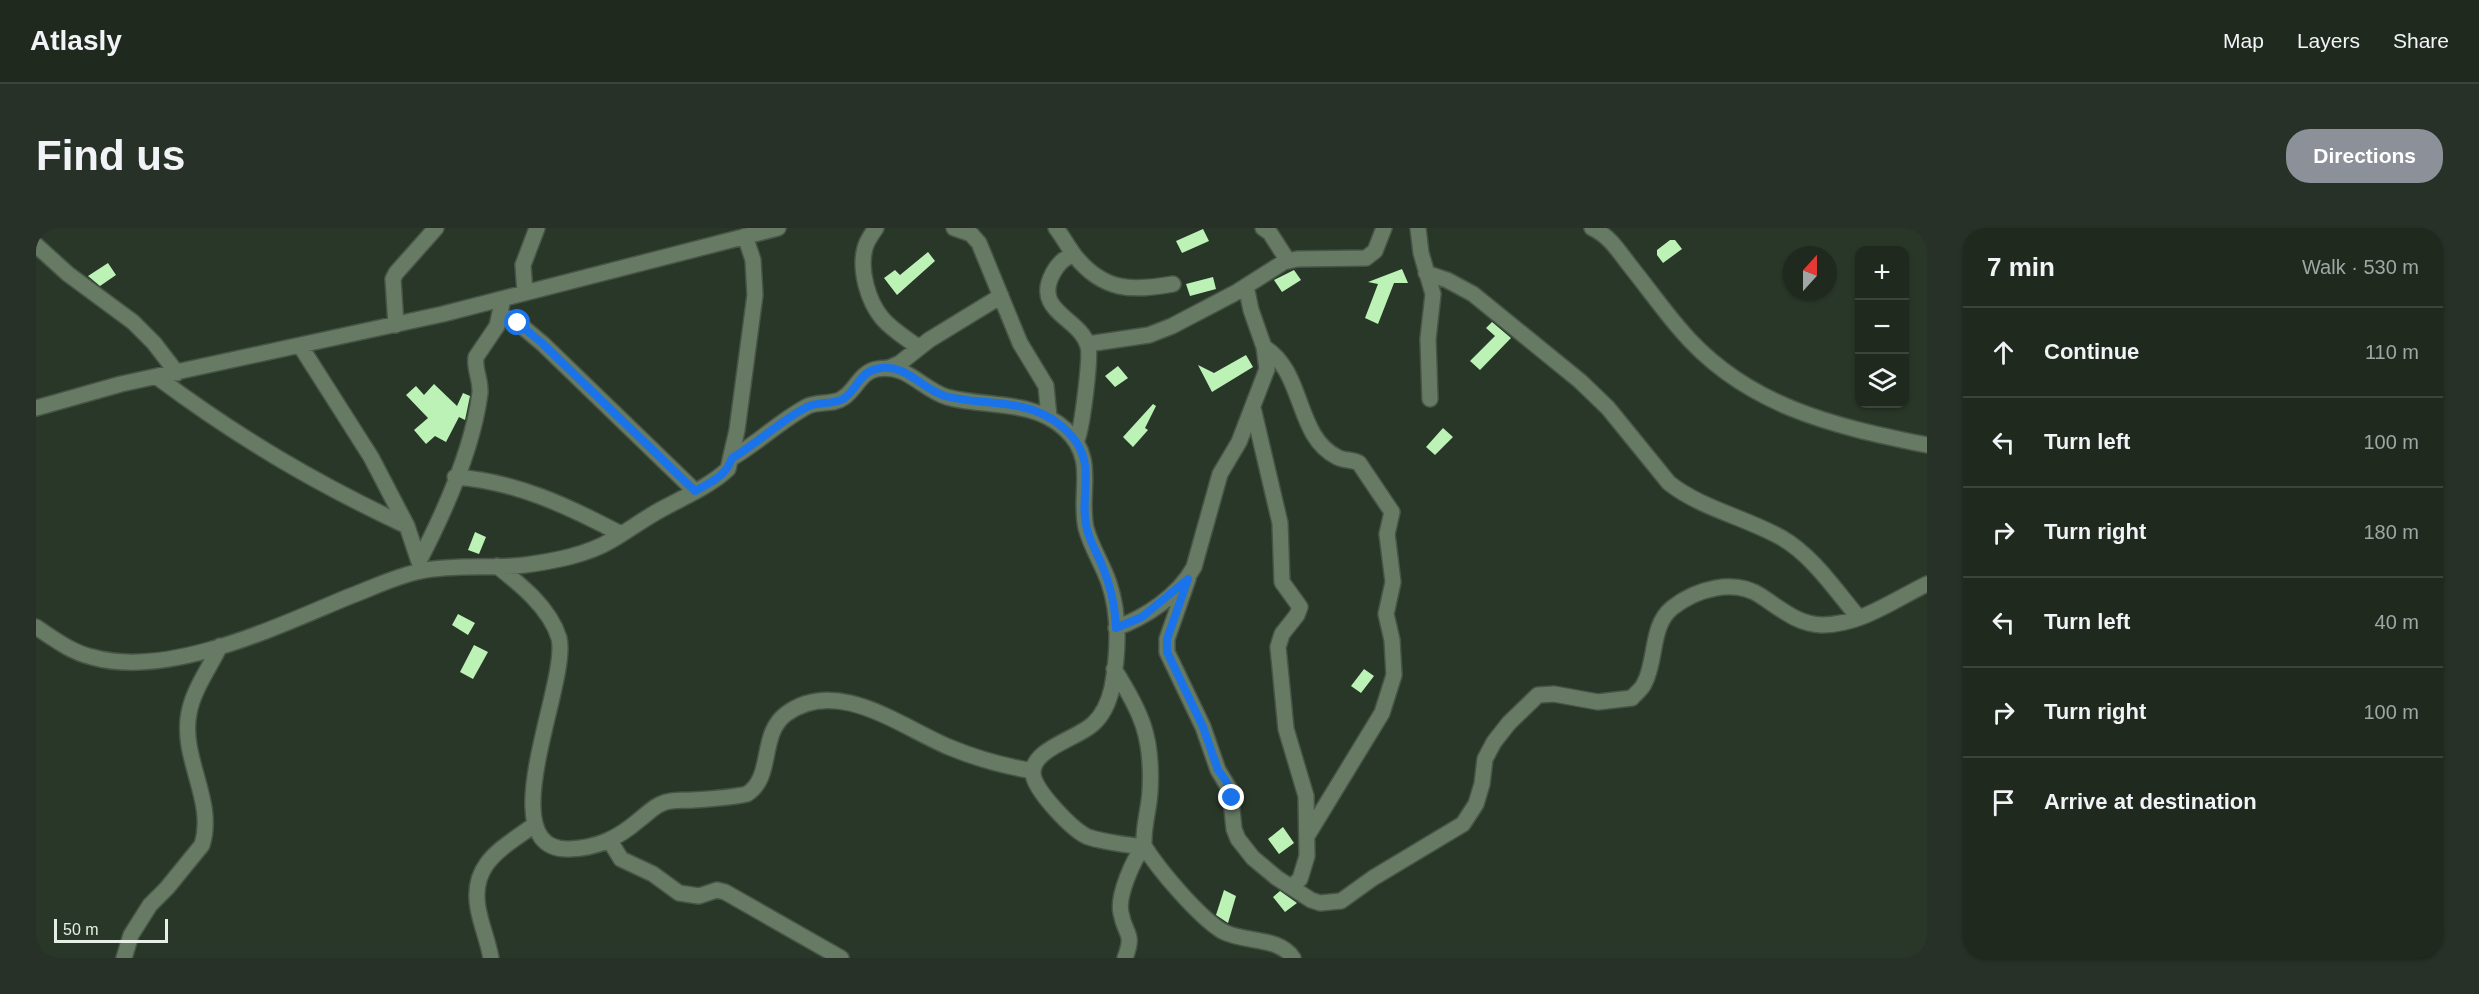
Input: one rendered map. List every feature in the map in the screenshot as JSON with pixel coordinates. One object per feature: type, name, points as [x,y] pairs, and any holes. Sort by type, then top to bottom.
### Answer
[{"type":"street","points":[[396,325],[393,279],[436,228]]},
{"type":"street","points":[[525,293],[523,265],[537,228]]},
{"type":"street","points":[[36,408],[121,384],[396,325],[503,299],[748,233],[778,228]]},
{"type":"street","points":[[876,228],[867,241],[863,256],[869,294],[877,310],[888,324],[918,347]]},
{"type":"street","points":[[954,228],[971,234],[979,243],[1020,344],[1046,386],[1052,419]]},
{"type":"street","points":[[1056,228],[1074,255],[1095,275],[1117,286],[1145,289],[1173,284]]},
{"type":"street","points":[[1263,228],[1270,233],[1288,261]]},
{"type":"street","points":[[1088,344],[1149,334],[1206,309],[1288,261],[1366,258],[1376,251],[1384,228]]},
{"type":"street","points":[[1418,228],[1426,273],[1433,294],[1428,339],[1430,399]]},
{"type":"street","points":[[1592,228],[1606,232],[1688,339],[1721,367],[1762,396],[1804,414],[1884,437],[1927,445]]},
{"type":"street","points":[[36,627],[71,650],[91,657],[114,662],[163,659],[220,646],[260,633],[420,566],[523,565],[558,559],[597,547],[621,534],[728,469],[732,458],[746,373],[754,295],[753,260],[748,233]]},
{"type":"street","points":[[36,245],[68,274],[133,322],[154,343],[177,373]]},
{"type":"street","points":[[1074,255],[1065,259],[1055,269],[1048,287],[1052,306],[1074,326],[1088,344],[1090,361],[1084,389],[1080,435],[1076,442]]},
{"type":"street","points":[[1426,273],[1456,284],[1473,294],[1580,381],[1608,408],[1656,468],[1681,492],[1747,520],[1784,540],[1807,559],[1859,618]]},
{"type":"street","points":[[1246,286],[1264,347],[1266,369],[1239,442],[1220,474],[1200,550],[1167,639],[1167,652],[1203,727],[1218,770],[1230,790],[1234,829],[1238,839],[1265,868],[1291,887],[1320,903],[1341,901],[1373,878],[1454,831],[1471,814],[1482,784],[1485,759],[1494,742],[1509,723],[1538,695],[1554,694],[1598,702],[1632,698],[1644,684],[1661,624],[1670,609],[1691,596],[1709,589],[1732,588],[1760,595],[1797,620],[1820,625],[1842,623],[1859,618],[1927,584]]},
{"type":"street","points":[[889,368],[900,363],[918,347],[1001,296]]},
{"type":"street","points":[[420,566],[455,477],[473,422],[480,394],[476,357],[497,326],[503,299]]},
{"type":"street","points":[[501,315],[518,323],[543,344],[695,491]]},
{"type":"street","points":[[301,347],[371,457],[407,526],[420,566]]},
{"type":"street","points":[[1264,347],[1273,352],[1284,364],[1293,381],[1304,415],[1318,439],[1338,458],[1359,463],[1392,512],[1387,529],[1394,582],[1386,614],[1393,647],[1394,675],[1382,714],[1307,836]]},
{"type":"street","points":[[732,458],[800,411],[814,404],[845,397],[864,375],[877,369],[889,368],[904,371],[942,395],[970,402],[1022,407],[1052,419],[1065,429],[1076,442],[1085,464],[1086,528],[1115,603],[1114,669],[1111,690],[1104,710],[1094,724],[1043,753],[1033,771],[1034,781],[1041,792],[1086,836],[1097,841],[1144,846]]},
{"type":"street","points":[[157,377],[226,427],[301,474],[407,526]]},
{"type":"street","points":[[1252,408],[1280,523],[1282,582],[1300,607],[1297,615],[1282,634],[1278,648],[1286,729],[1306,796],[1307,856],[1300,879],[1291,887]]},
{"type":"street","points":[[455,477],[485,480],[518,488],[621,534]]},
{"type":"street","points":[[497,566],[518,582],[545,613],[555,628],[561,649],[560,665],[544,728],[534,790],[534,825],[539,838],[545,844],[556,848],[586,847],[610,841],[662,803],[747,794],[755,789],[761,778],[773,729],[784,716],[794,709],[818,700],[833,700],[861,706],[965,753],[1033,771]]},
{"type":"street","points":[[1116,628],[1142,617],[1188,579]]},
{"type":"street","points":[[124,958],[131,935],[150,905],[202,845],[207,830],[190,753],[189,712],[220,646]]},
{"type":"street","points":[[1114,669],[1136,707],[1148,735],[1150,793],[1143,826],[1144,846],[1153,861],[1193,905],[1222,931],[1237,937],[1279,946],[1293,958]]},
{"type":"street","points":[[492,958],[478,910],[477,881],[485,864],[499,850],[534,825]]},
{"type":"street","points":[[610,841],[621,859],[653,874],[679,893],[699,896],[717,890],[725,892],[842,958]]},
{"type":"street","points":[[1125,958],[1130,936],[1120,913],[1120,902],[1136,856],[1144,846]]},
{"type":"building","points":[[1203,229],[1209,241],[1182,253],[1176,241]]},
{"type":"building","points":[[1670,240],[1675,240],[1682,249],[1663,263],[1657,255],[1657,250]]},
{"type":"building","points":[[928,252],[935,261],[897,295],[884,278],[895,270],[900,275]]},
{"type":"building","points":[[108,263],[116,275],[100,286],[88,276]]},
{"type":"building","points":[[1402,269],[1408,283],[1394,283],[1378,324],[1365,318],[1378,284],[1368,282]]},
{"type":"building","points":[[1294,270],[1301,280],[1282,292],[1274,280]]},
{"type":"building","points":[[1213,277],[1216,289],[1190,296],[1186,284]]},
{"type":"building","points":[[1492,322],[1511,338],[1480,370],[1470,361],[1495,336],[1486,328]]},
{"type":"building","points":[[1246,355],[1253,367],[1212,392],[1198,365],[1214,373]]},
{"type":"building","points":[[1118,366],[1128,378],[1115,387],[1105,376]]},
{"type":"building","points":[[434,384],[457,406],[463,393],[470,396],[465,420],[459,417],[446,442],[435,436],[426,444],[414,430],[428,418],[406,395],[416,386],[424,395]]},
{"type":"building","points":[[1153,404],[1156,406],[1145,428],[1148,430],[1133,447],[1123,437]]},
{"type":"building","points":[[1443,428],[1453,437],[1435,455],[1426,447]]},
{"type":"building","points":[[475,532],[486,537],[479,554],[468,550]]},
{"type":"building","points":[[458,614],[475,623],[468,635],[452,625]]},
{"type":"building","points":[[474,645],[488,652],[473,679],[460,672]]},
{"type":"building","points":[[1364,669],[1374,676],[1361,693],[1351,686]]},
{"type":"building","points":[[1283,827],[1294,843],[1279,854],[1268,839]]},
{"type":"building","points":[[1224,890],[1236,896],[1228,923],[1216,915]]},
{"type":"building","points":[[1280,891],[1297,903],[1285,912],[1273,897]]},
{"type":"route","points":[[518,323],[578,377],[695,491],[723,474],[728,469],[732,458],[800,411],[814,404],[845,397],[864,375],[877,369],[894,368],[904,371],[929,389],[948,397],[970,402],[1022,407],[1052,419],[1065,429],[1082,453],[1086,479],[1084,510],[1086,528],[1109,582],[1115,603],[1116,628],[1138,620],[1188,579],[1167,639],[1167,652],[1203,727],[1218,770],[1226,781],[1232,798]]}]
